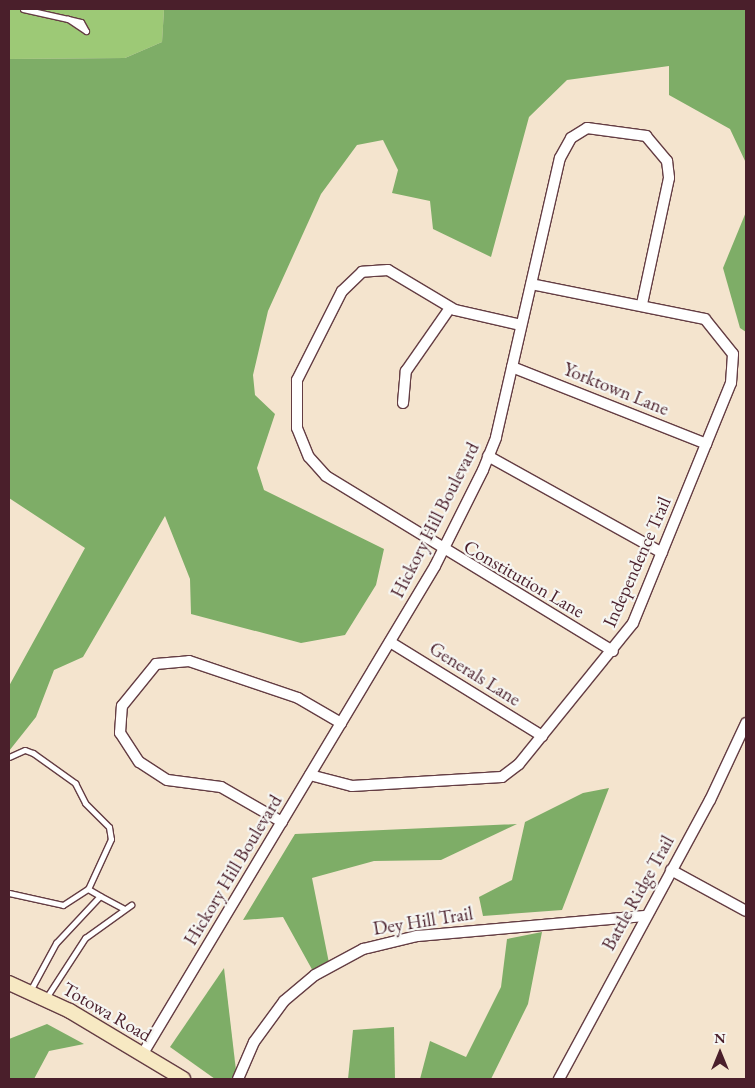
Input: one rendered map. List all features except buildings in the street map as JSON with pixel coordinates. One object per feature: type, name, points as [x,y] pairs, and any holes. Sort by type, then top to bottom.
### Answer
[{"type":"main road","name":"Totowa Road","points":[[9,983],[46,999],[184,1079]]},
{"type":"street","name":"Hickory Hill Boulevard","points":[[142,1054],[443,551],[488,456],[512,367],[560,158],[571,138],[598,127],[653,139],[669,169],[642,304]]},
{"type":"street","name":"Constitution Lane","points":[[522,325],[450,308],[388,270],[362,272],[352,278],[298,380],[294,408],[299,436],[318,468],[443,551],[613,651]]},
{"type":"street","name":"Independence Trail","points":[[310,775],[352,786],[489,781],[519,764],[613,651],[633,623],[731,383],[733,354],[705,320],[642,304],[531,284]]},
{"type":"street","points":[[403,403],[406,371],[450,308]]},
{"type":"street","name":"Yorktown Lane","points":[[512,367],[706,444]]},
{"type":"street","points":[[488,456],[662,553]]},
{"type":"street","name":"Generals Lane","points":[[390,642],[542,736]]},
{"type":"street","points":[[282,822],[221,787],[167,780],[139,762],[120,733],[122,706],[156,664],[189,661],[298,698],[341,724]]},
{"type":"street","name":"Battle Ridge Trail","points":[[559,1079],[671,870],[746,723]]},
{"type":"street","points":[[671,870],[746,911]]},
{"type":"street","name":"Dey Hill Trail","points":[[238,1079],[254,1042],[284,1001],[315,975],[363,949],[417,936],[645,916]]},
{"type":"lane","points":[[23,9],[68,19]]},
{"type":"lane","points":[[9,757],[25,750],[33,753],[75,783],[85,804],[109,827],[111,839],[88,889],[63,905],[9,893]]},
{"type":"lane","points":[[88,889],[123,908]]},
{"type":"lane","points":[[30,992],[56,943],[100,896]]},
{"type":"lane","points":[[46,999],[85,938],[123,908],[131,905]]},
{"type":"green space","points":[[9,9],[164,9],[162,42],[125,58],[9,59]]},
{"type":"green space","points":[[164,9],[746,9],[746,163],[730,129],[669,95],[669,66],[567,80],[529,117],[491,257],[433,229],[430,201],[392,193],[398,170],[383,140],[357,145],[321,194],[268,311],[253,375],[255,395],[275,414],[257,468],[264,490],[384,549],[376,585],[345,635],[301,643],[191,614],[190,579],[165,516],[83,657],[54,670],[36,717],[9,751],[9,686],[85,548],[9,498],[9,59],[125,58],[162,42]]},
{"type":"green space","points":[[746,212],[746,332],[740,328],[723,268]]},
{"type":"green space","points":[[609,788],[562,910],[483,916],[479,897],[512,880],[525,822],[583,793]]},
{"type":"green space","points":[[517,824],[441,860],[374,861],[312,878],[329,963],[314,973],[283,917],[243,920],[295,834]]},
{"type":"green space","points":[[542,932],[528,1004],[491,1079],[420,1079],[430,1041],[466,1057],[501,987],[507,939]]},
{"type":"green space","points":[[224,968],[237,1079],[215,1079],[170,1047]]},
{"type":"green space","points":[[47,1024],[84,1044],[49,1051],[34,1079],[9,1079],[9,1039]]},
{"type":"green space","points":[[394,1027],[395,1079],[348,1079],[353,1030]]}]
